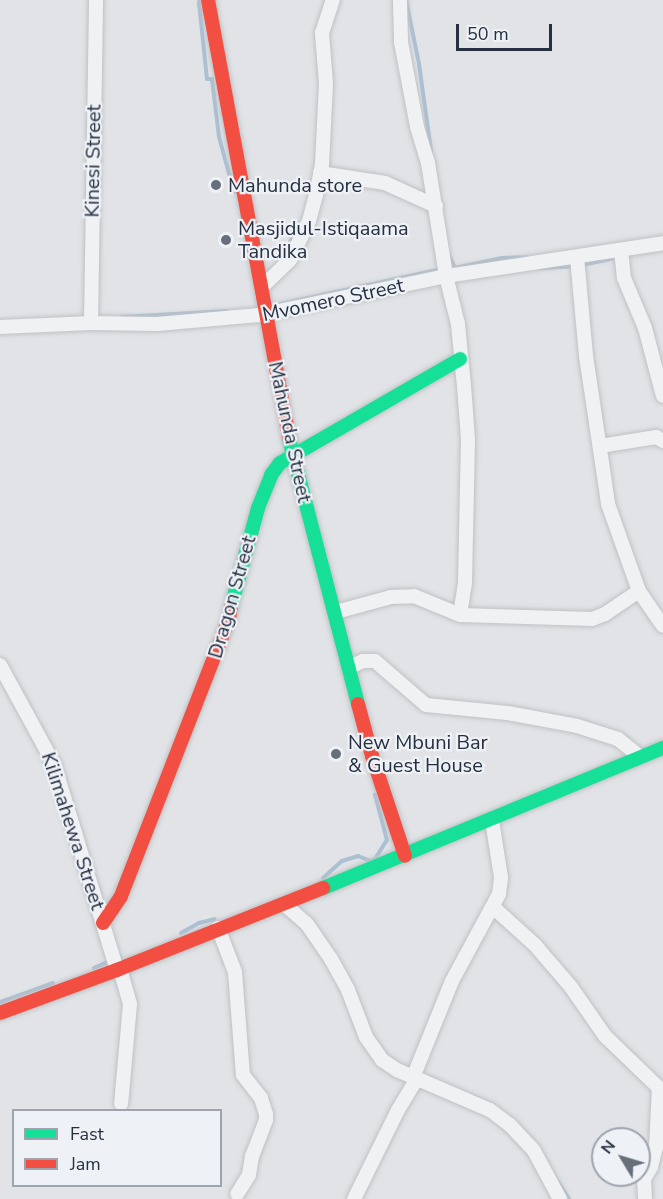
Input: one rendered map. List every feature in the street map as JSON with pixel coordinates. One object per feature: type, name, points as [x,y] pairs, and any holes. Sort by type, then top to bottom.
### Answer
[{"type":"street","name":"Kinesi Street","points":[[91,323],[96,0]]},
{"type":"street","name":"Mahunda Street","points":[[208,0],[263,286],[292,456],[336,612],[372,756],[405,856]]},
{"type":"street","points":[[263,286],[290,260],[309,220],[320,173],[326,82],[322,33],[333,0]]},
{"type":"street","points":[[400,0],[401,42],[436,206],[446,276],[458,324],[468,439],[465,583],[460,615]]},
{"type":"street","points":[[320,173],[385,183],[436,206]]},
{"type":"street","name":"Mvomero Street","points":[[0,327],[91,323],[157,324],[267,314],[446,276],[663,243]]},
{"type":"street","points":[[621,250],[624,278],[645,328],[663,396]]},
{"type":"street","points":[[577,257],[586,356],[608,504],[639,591],[663,626]]},
{"type":"street","name":"Dragon Street","points":[[103,923],[121,896],[225,630],[252,530],[271,475],[280,464],[292,456],[460,359]]},
{"type":"street","points":[[600,446],[656,437],[663,439]]},
{"type":"street","points":[[336,612],[391,597],[414,596],[460,615],[592,619],[605,614],[639,591]]},
{"type":"street","points":[[350,667],[363,661],[375,661],[426,705],[508,712],[577,726],[618,739],[639,756]]},
{"type":"street","name":"Kilimahewa Street","points":[[0,665],[54,764],[130,1004],[121,1104]]},
{"type":"street","points":[[0,1013],[119,970],[218,928],[405,856],[492,821],[639,756],[663,748]]},
{"type":"street","points":[[417,1078],[414,1075],[452,981],[493,906],[501,878],[492,821]]},
{"type":"street","points":[[284,904],[307,924],[331,958],[376,1052],[397,1070],[490,1110],[510,1125],[534,1151],[560,1199]]},
{"type":"street","points":[[493,906],[534,945],[571,987],[605,1036],[659,1089],[656,1147],[651,1167],[644,1179],[645,1199]]},
{"type":"street","points":[[218,928],[235,972],[236,1019],[243,1075],[261,1098],[266,1113],[266,1120],[252,1156],[249,1176],[237,1194]]},
{"type":"street","points":[[354,1199],[398,1110],[417,1078]]},
{"type":"waterway","points":[[406,0],[419,64],[431,151]]},
{"type":"waterway","points":[[199,2],[207,79],[212,79],[219,137],[234,192],[238,191]]},
{"type":"waterway","points":[[284,252],[299,227]]},
{"type":"waterway","points":[[448,253],[455,268],[502,258],[526,257]]},
{"type":"waterway","points":[[582,265],[619,257]]},
{"type":"waterway","points":[[540,268],[575,266]]},
{"type":"waterway","points":[[272,306],[437,270]]},
{"type":"waterway","points":[[121,317],[227,311]]},
{"type":"waterway","points":[[323,878],[342,861],[358,856],[371,861],[375,859],[387,840],[375,795]]},
{"type":"waterway","points":[[181,933],[199,923],[215,919]]},
{"type":"waterway","points":[[94,968],[112,960]]},
{"type":"waterway","points":[[0,1002],[53,983]]},
{"type":"waterway","points":[[474,1097],[494,1106]]},
{"type":"waterway","points":[[558,1182],[569,1199]]},
{"type":"traffic: fast","points":[[231,607],[258,508],[271,475],[280,463],[460,359]]},
{"type":"traffic: fast","points":[[289,439],[358,704]]},
{"type":"traffic: fast","points":[[323,888],[663,748]]},
{"type":"traffic: jam","points":[[208,0],[289,439]]},
{"type":"traffic: jam","points":[[103,923],[121,896],[229,619],[231,607]]},
{"type":"traffic: jam","points":[[358,704],[372,756],[405,856]]},
{"type":"traffic: jam","points":[[0,1013],[117,970],[323,888]]},
{"type":"place","name":"Mahunda store","points":[[216,185]]},
{"type":"place","name":"Masjidul-Istiqaama Tandika","points":[[226,240]]},
{"type":"place","name":"New Mbuni Bar & Guest House","points":[[336,754]]}]
